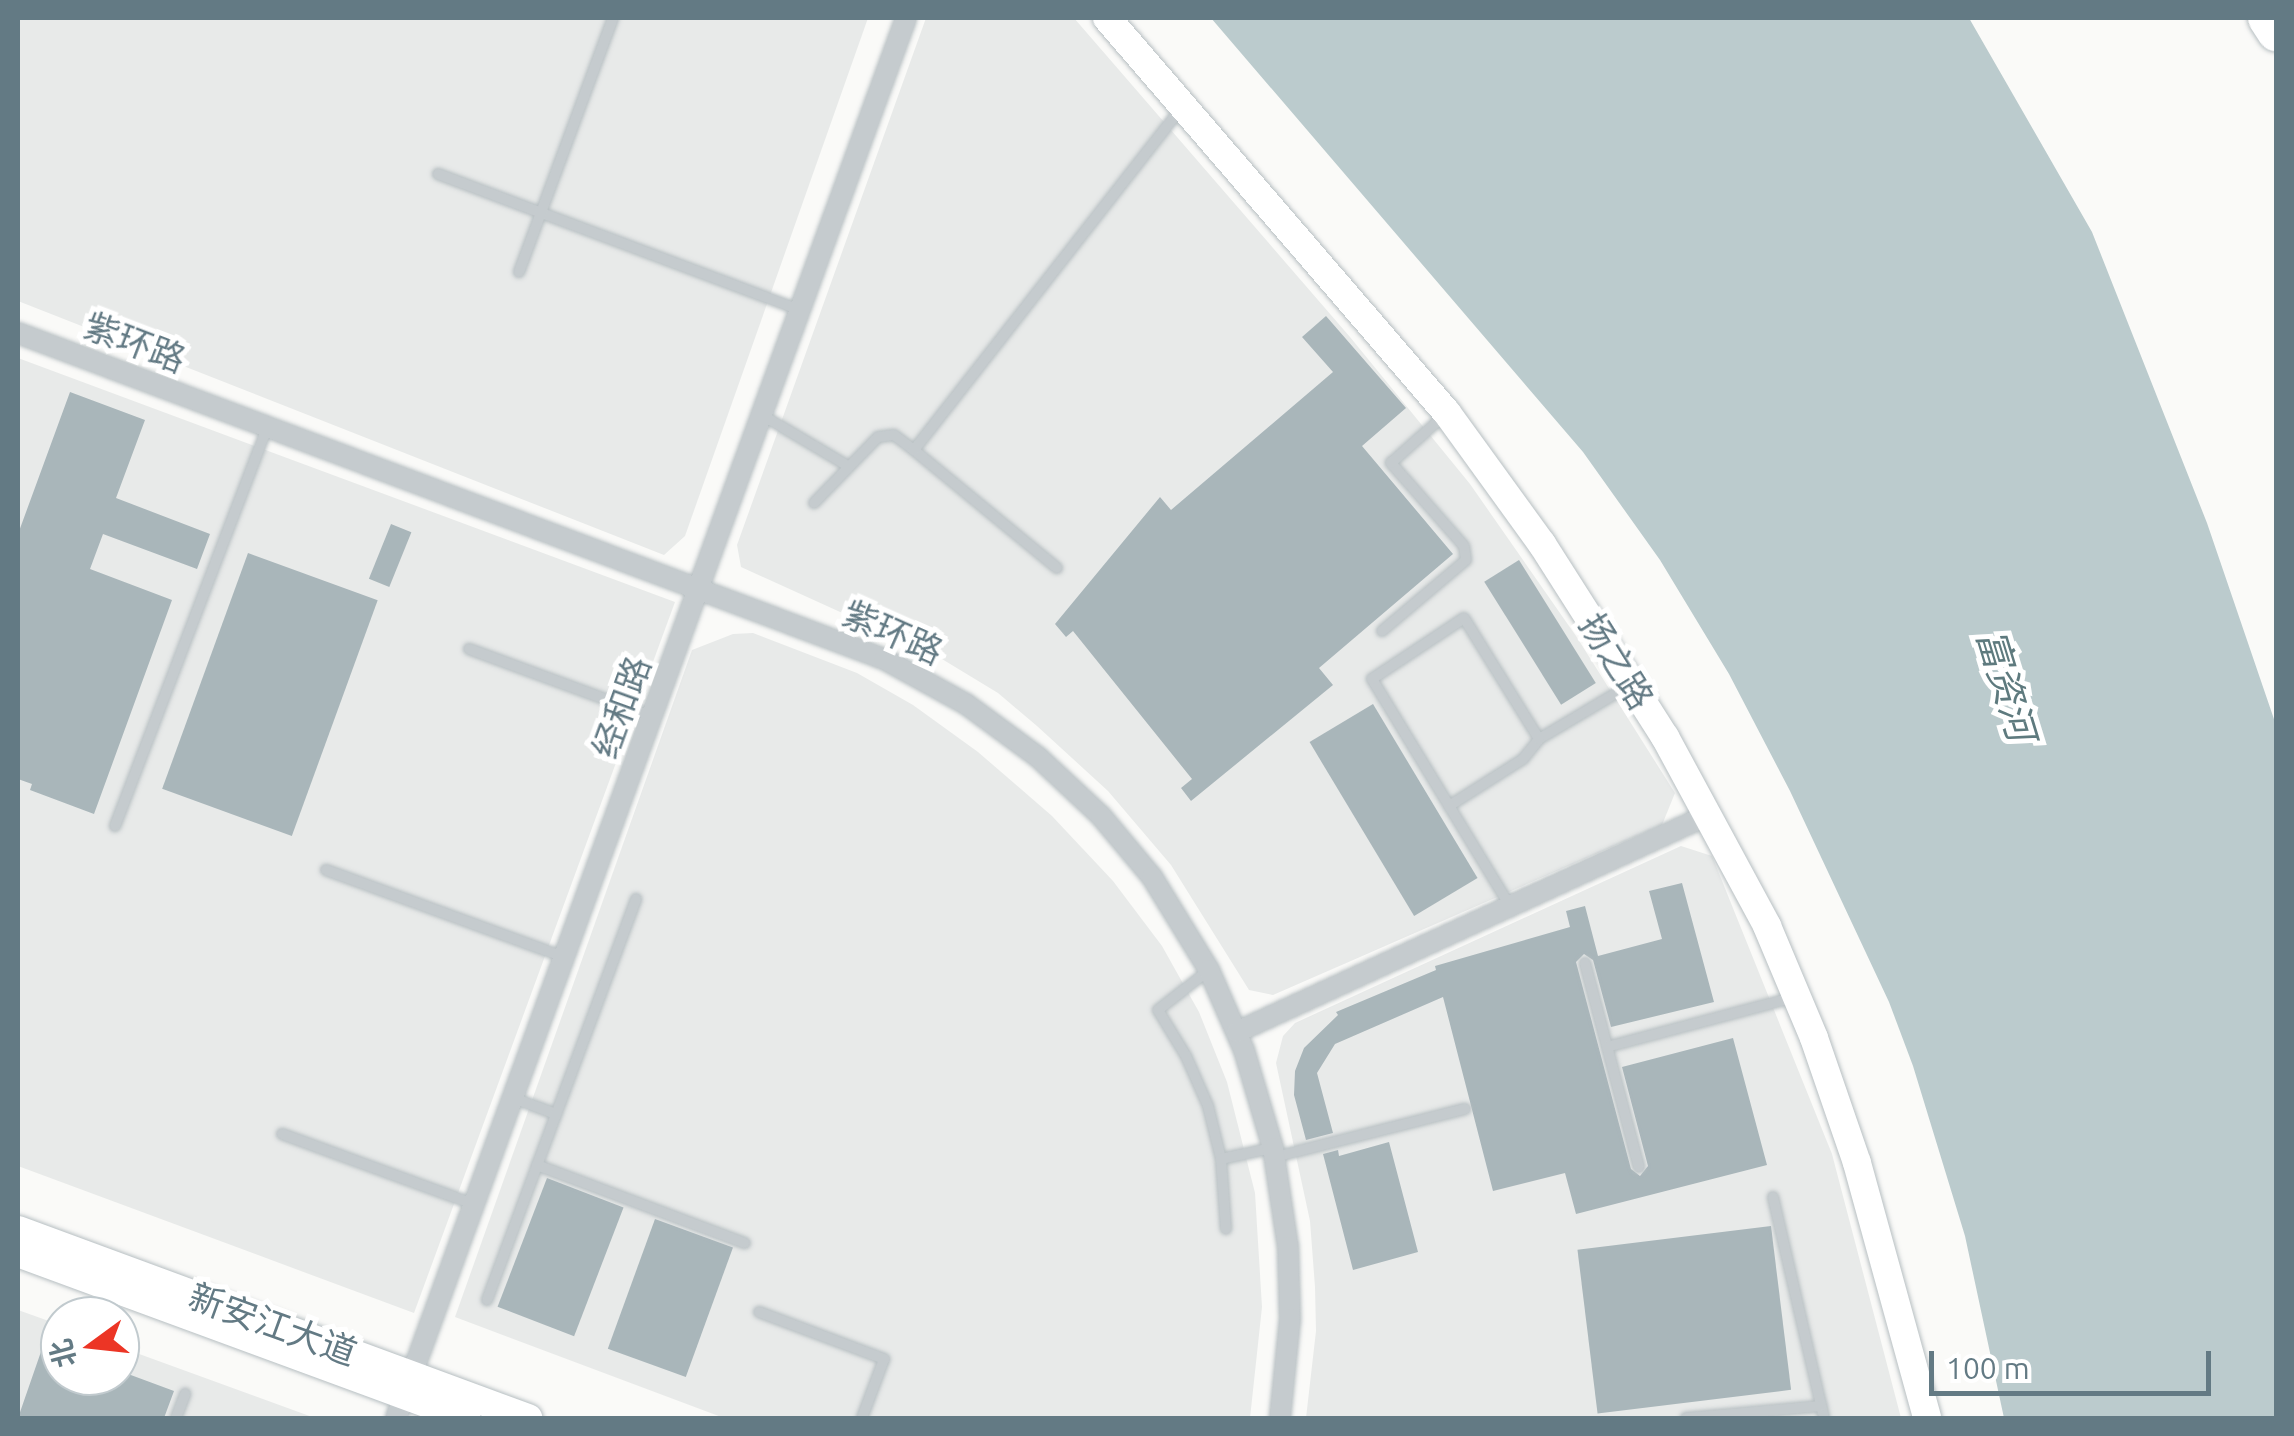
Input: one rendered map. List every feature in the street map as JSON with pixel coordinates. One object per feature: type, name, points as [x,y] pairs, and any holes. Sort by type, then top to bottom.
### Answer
[{"type":"highway","points":[[2267,18],[2276,32]]},
{"type":"street","name":"经和路","points":[[404,1397],[906,18]]},
{"type":"street","name":"扬之路","points":[[1107,18],[1447,413],[1542,544],[1632,684],[1768,926],[1798,996],[1857,1163],[1927,1418]]},
{"type":"street","name":"紫环路","points":[[18,333],[884,659],[1004,730],[1070,786],[1130,848],[1208,970],[1237,1032],[1274,1153],[1290,1283],[1280,1418]]},
{"type":"street","points":[[1237,1032],[1708,814]]},
{"type":"street","name":"新安江大道","points":[[18,1230],[404,1397],[528,1418]]},
{"type":"street","name":"新安江大道","points":[[18,1253],[468,1418]]},
{"type":"lane","points":[[519,272],[613,18]]},
{"type":"lane","points":[[914,450],[1183,106]]},
{"type":"lane","points":[[438,174],[800,310]]},
{"type":"lane","points":[[1382,631],[1466,560],[1464,546],[1391,463],[1447,413]]},
{"type":"lane","points":[[762,415],[848,466]]},
{"type":"lane","points":[[116,826],[267,426]]},
{"type":"lane","points":[[814,504],[871,441],[894,435],[1057,568]]},
{"type":"lane","points":[[1510,906],[1372,680],[1464,618],[1539,739]]},
{"type":"lane","points":[[469,649],[652,716]]},
{"type":"lane","points":[[1449,806],[1523,759],[1539,739],[1632,684]]},
{"type":"lane","points":[[326,870],[564,957]]},
{"type":"lane","points":[[486,1300],[636,900]]},
{"type":"lane","points":[[1585,963],[1639,1167]]},
{"type":"lane","points":[[1208,970],[1158,1010],[1198,1080],[1221,1160],[1226,1230]]},
{"type":"lane","points":[[1608,1047],[1798,996]]},
{"type":"lane","points":[[513,1098],[556,1114]]},
{"type":"lane","points":[[1221,1160],[1274,1153],[1464,1109]]},
{"type":"lane","points":[[282,1134],[474,1204]]},
{"type":"lane","points":[[537,1165],[745,1243]]},
{"type":"lane","points":[[1686,1418],[1822,1412],[1773,1197]]},
{"type":"lane","points":[[760,1312],[884,1359],[862,1418]]},
{"type":"lane","points":[[176,1418],[184,1394]]},
{"type":"shaded area","points":[[19,18],[868,18],[685,536],[664,555],[18,301]]},
{"type":"shaded area","points":[[926,18],[1074,18],[1350,337],[1470,484],[1576,636],[1675,793],[1662,825],[1273,995],[1249,990],[1171,865],[1108,791],[998,693],[937,656],[741,567],[737,545]]},
{"type":"shaded area","points":[[18,358],[675,602],[414,1313],[18,1166]]},
{"type":"shaded area","points":[[753,633],[857,673],[913,705],[978,752],[1052,816],[1113,881],[1162,946],[1199,1012],[1227,1082],[1255,1193],[1262,1307],[1250,1418],[724,1418],[455,1317],[692,650],[733,634]]},
{"type":"shaded area","points":[[1681,846],[1712,856],[1832,1154],[1901,1418],[1306,1418],[1316,1331],[1315,1287],[1310,1221],[1276,1063],[1283,1036],[1295,1023]]},
{"type":"shaded area","points":[[18,1310],[40,1318],[40,1396],[140,1396],[140,1354],[315,1418],[18,1418]]},
{"type":"water","name":"富资河","points":[[1211,18],[1969,18],[2092,232],[2207,523],[2276,725],[2276,1418],[2004,1418],[1965,1236],[1913,1066],[1889,1002],[1790,791],[1729,674],[1660,560],[1583,452]]},
{"type":"building","points":[[1326,316],[1406,408],[1362,446],[1453,554],[1319,668],[1333,685],[1191,801],[1181,788],[1192,779],[1073,631],[1066,637],[1055,624],[1160,497],[1171,510],[1333,372],[1302,337]]},
{"type":"building","points":[[70,392],[145,420],[116,498],[210,534],[197,569],[103,534],[90,569],[172,600],[94,814],[30,790],[32,784],[18,779],[18,534]]},
{"type":"building","points":[[391,524],[411,532],[389,587],[369,579]]},
{"type":"building","points":[[248,553],[378,600],[292,836],[162,789]]},
{"type":"building","points":[[1519,560],[1596,683],[1561,705],[1484,582]]},
{"type":"building","points":[[1373,704],[1478,878],[1414,916],[1310,742]]},
{"type":"building","points":[[1682,883],[1714,1002],[1611,1027],[1593,960],[1584,954],[1576,962],[1631,1169],[1640,1176],[1648,1166],[1622,1067],[1733,1038],[1767,1165],[1576,1214],[1565,1173],[1493,1191],[1443,997],[1335,1044],[1317,1073],[1333,1133],[1306,1140],[1294,1095],[1295,1071],[1304,1048],[1338,1015],[1336,1012],[1436,970],[1435,966],[1570,927],[1566,911],[1585,906],[1598,956],[1662,939],[1649,891]]},
{"type":"building","points":[[1389,1142],[1418,1252],[1353,1270],[1323,1154],[1338,1150],[1339,1156]]},
{"type":"building","points":[[547,1178],[624,1207],[574,1336],[498,1307]]},
{"type":"building","points":[[655,1219],[733,1247],[686,1377],[608,1349]]},
{"type":"building","points":[[1771,1226],[1791,1390],[1598,1414],[1577,1250]]},
{"type":"building","points":[[40,1355],[40,1396],[140,1396],[140,1378],[174,1391],[164,1418],[18,1418]]}]
